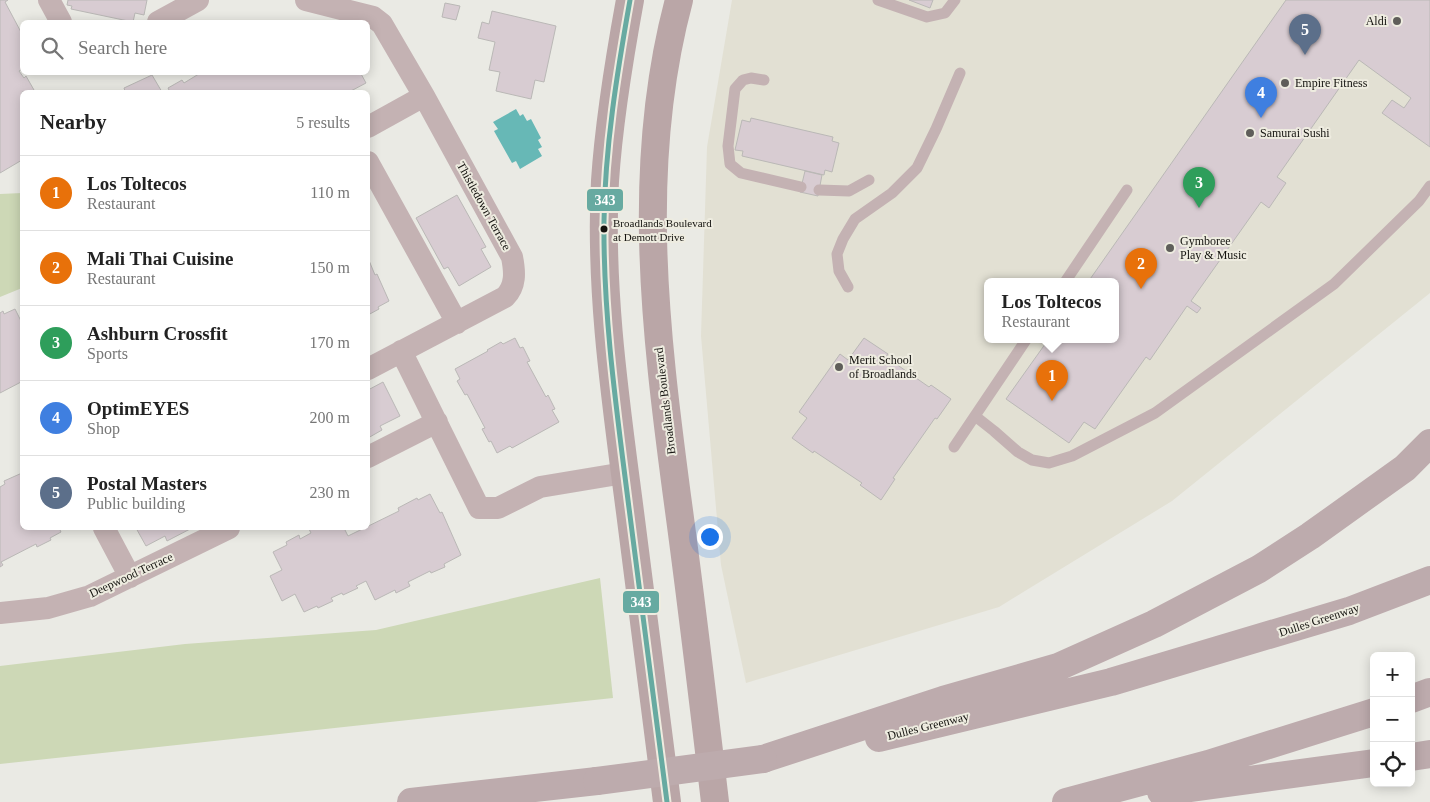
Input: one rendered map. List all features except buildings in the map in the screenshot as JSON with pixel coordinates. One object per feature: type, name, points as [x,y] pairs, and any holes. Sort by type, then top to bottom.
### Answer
[{"type":"highway","points":[[763,759],[944,700],[1058,667],[1154,624],[1259,569],[1310,536],[1404,468],[1430,443]]},
{"type":"highway","name":"Dulles Greenway","points":[[411,802],[597,781],[763,759],[894,735],[1111,682],[1349,611],[1430,580]]},
{"type":"highway","points":[[1415,698],[1430,692]]},
{"type":"highway","points":[[1066,802],[1208,764],[1370,713]]},
{"type":"highway","points":[[1415,756],[1430,754]]},
{"type":"highway","points":[[1085,802],[1370,764]]},
{"type":"main road","points":[[630,0],[610,119],[605,181],[604,234],[608,305],[624,473],[667,802]]},
{"type":"main road","name":"Broadlands Boulevard","points":[[679,0],[665,62],[656,132],[652,192],[653,261],[658,338],[667,422],[715,802]]},
{"type":"street","points":[[49,0],[61,20]]},
{"type":"street","points":[[162,20],[198,0]]},
{"type":"street","name":"Thistledown Terrace","points":[[306,0],[343,4],[373,17],[382,24],[424,96],[512,257],[515,272],[512,290],[505,297],[370,368]]},
{"type":"street","points":[[370,126],[424,96]]},
{"type":"street","points":[[370,166],[457,323]]},
{"type":"street","points":[[401,352],[479,508],[498,508],[540,487],[624,473]]},
{"type":"street","points":[[370,456],[437,422]]},
{"type":"street","points":[[105,530],[130,577]]},
{"type":"street","name":"Deepwood Terrace","points":[[0,613],[48,608],[90,596],[225,530]]},
{"type":"lane","points":[[878,0],[927,17],[945,13],[955,0]]},
{"type":"lane","points":[[848,286],[839,271],[837,254],[843,239],[855,219],[892,193],[917,168],[960,73]]},
{"type":"lane","points":[[764,80],[751,78],[743,80],[735,89],[728,146],[730,164],[740,173],[801,187]]},
{"type":"lane","points":[[819,190],[849,191],[869,180]]},
{"type":"lane","points":[[975,416],[1018,452],[1032,460],[1049,463],[1072,456],[1155,413],[1334,284],[1419,201],[1430,186]]},
{"type":"lane","points":[[1068,278],[1127,190]]},
{"type":"lane","points":[[954,447],[1024,343]]},
{"type":"shaded area","points":[[732,0],[1430,0],[1430,293],[1172,501],[999,607],[746,683],[721,565],[701,336],[707,147]]},
{"type":"green space","points":[[20,193],[20,289],[0,297],[0,194]]},
{"type":"green space","points":[[600,578],[613,698],[0,764],[0,666],[185,644],[376,630]]},
{"type":"water","points":[[516,109],[520,116],[523,114],[527,121],[531,119],[541,138],[538,140],[542,147],[538,149],[542,156],[520,169],[516,161],[512,163],[494,131],[498,129],[493,122]]},
{"type":"transit line","name":"343","points":[[630,0],[616,82],[609,138],[605,193],[604,257],[608,329],[616,401],[667,802]]},
{"type":"place","name":"Aldi","points":[[1397,21]]},
{"type":"place","name":"Postal Masters","points":[[1305,55]]},
{"type":"place","name":"Empire Fitness","points":[[1285,83]]},
{"type":"place","name":"OptimEYES","points":[[1261,118]]},
{"type":"place","name":"Samurai Sushi","points":[[1250,133]]},
{"type":"place","name":"Ashburn Crossfit","points":[[1199,208]]},
{"type":"place","name":"Broadlands Boulevard at Demott Drive","points":[[604,229]]},
{"type":"place","name":"Gymboree Play & Music","points":[[1170,248]]},
{"type":"place","name":"Mali Thai Cuisine","points":[[1141,289]]},
{"type":"place","name":"Merit School of Broadlands","points":[[839,367]]},
{"type":"place","name":"Los Toltecos","points":[[1052,401]]}]
